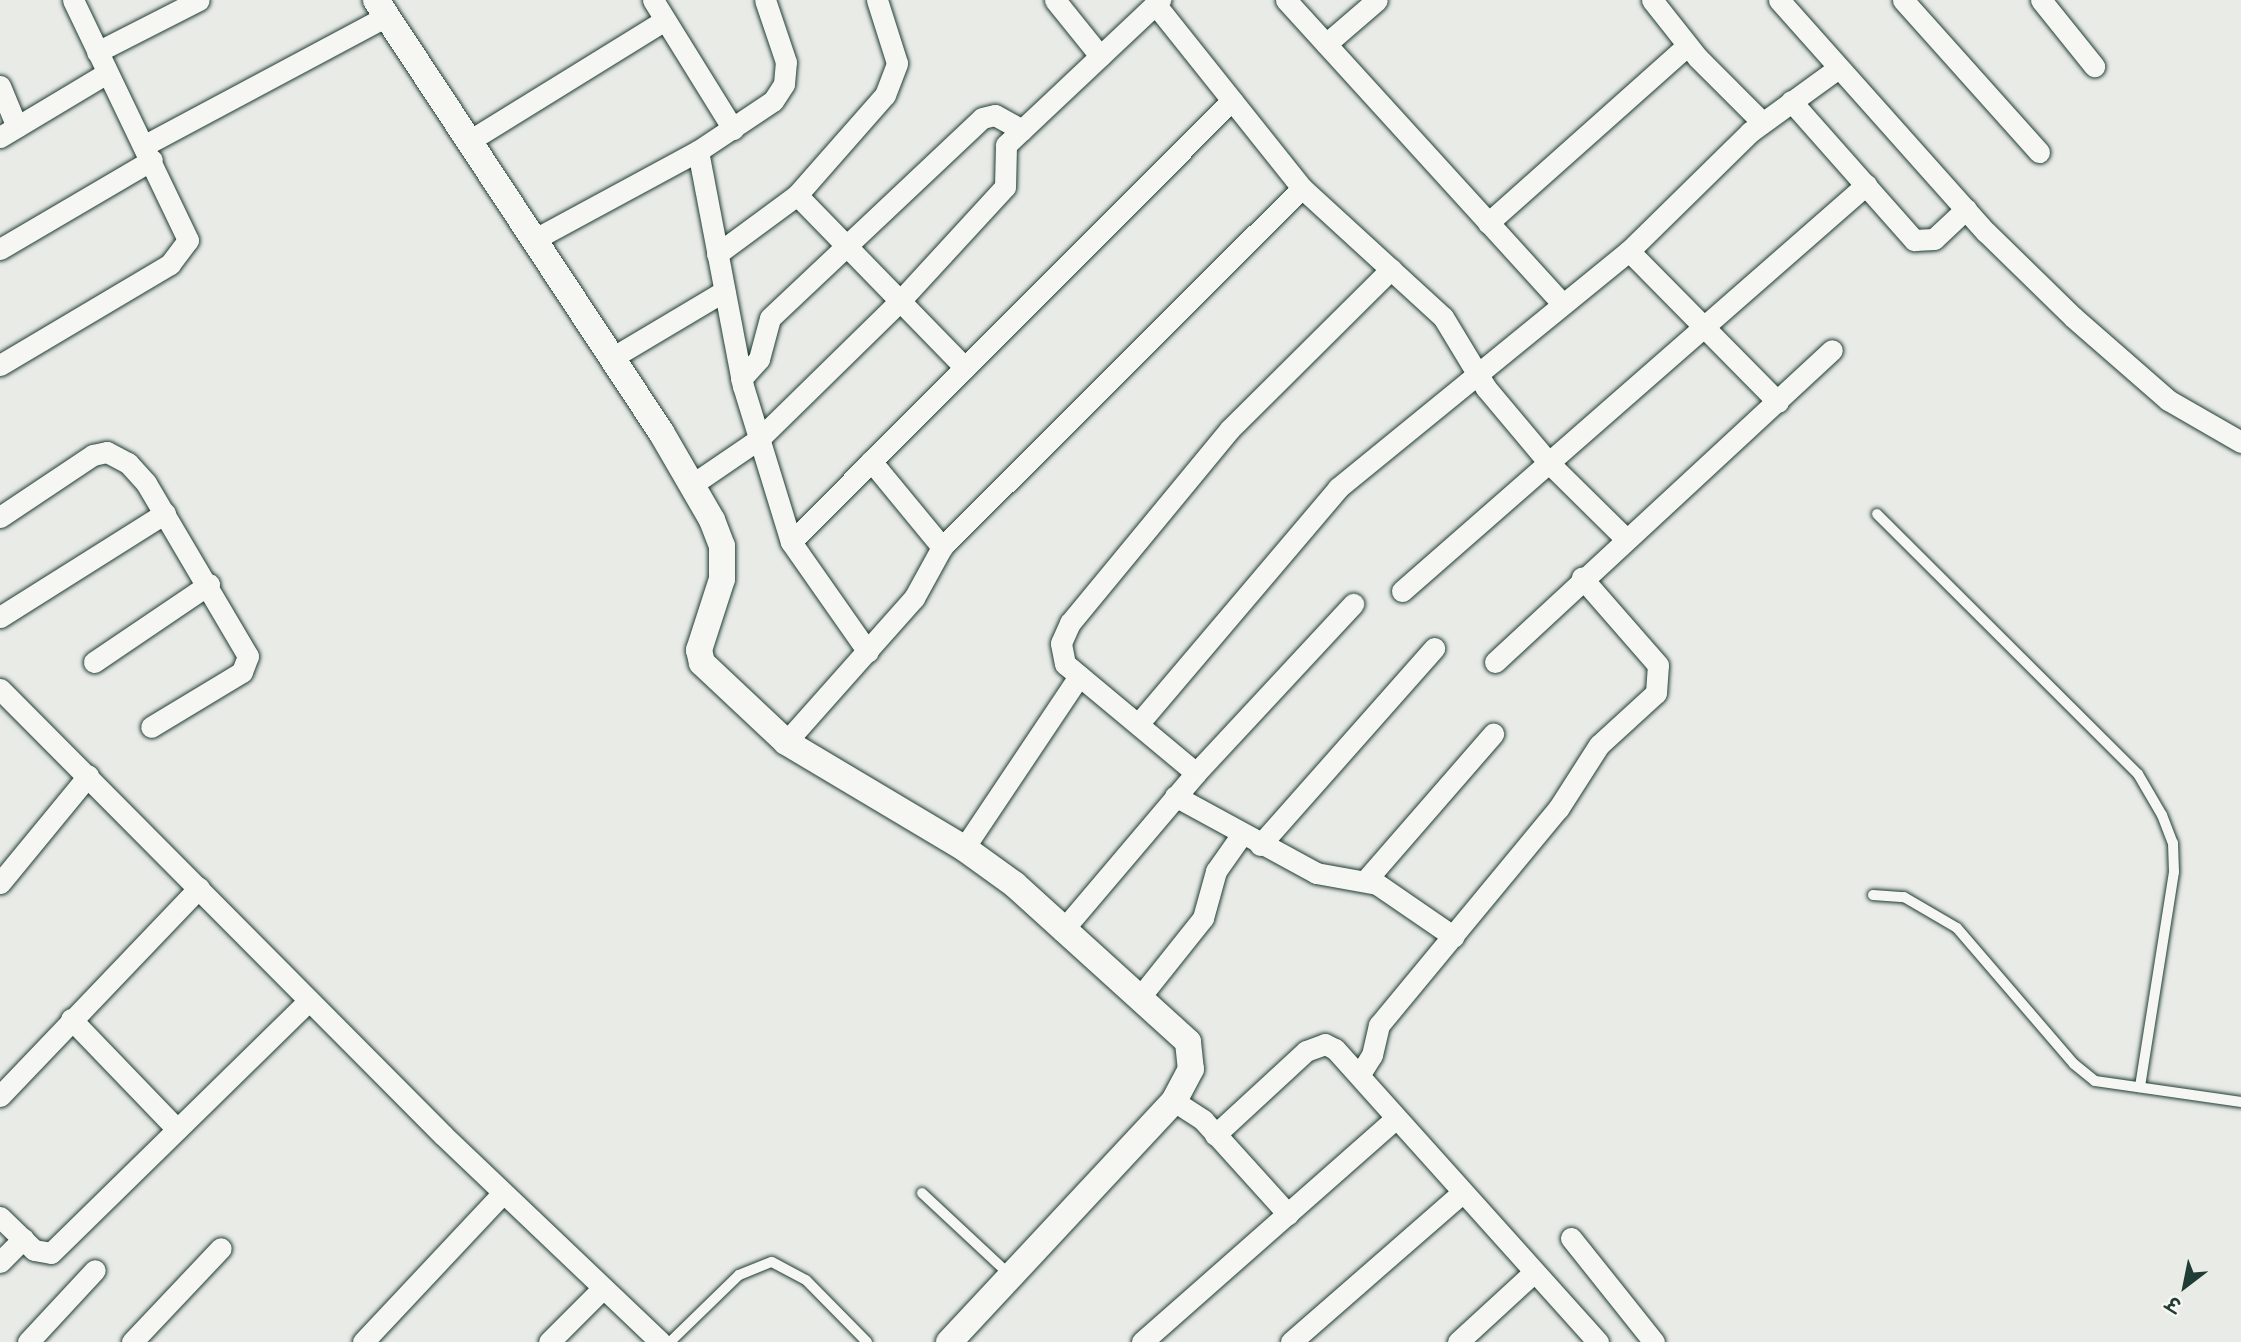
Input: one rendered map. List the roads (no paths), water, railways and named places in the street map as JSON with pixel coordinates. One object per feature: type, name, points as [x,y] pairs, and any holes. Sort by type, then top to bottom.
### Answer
[{"type":"street","points":[[0,365],[170,264],[185,249],[186,228],[107,73],[74,0]]},
{"type":"street","points":[[97,52],[199,0]]},
{"type":"street","points":[[653,0],[733,129]]},
{"type":"street","points":[[535,239],[698,151],[773,101],[784,84],[786,62],[765,0]]},
{"type":"street","points":[[1286,0],[1563,304]]},
{"type":"street","points":[[1326,44],[1377,0]]},
{"type":"street","points":[[1652,0],[1687,46],[1762,122]]},
{"type":"street","points":[[1779,0],[1837,69],[1966,209],[2139,376],[2199,421],[2241,442]]},
{"type":"street","points":[[1903,0],[2039,152]]},
{"type":"street","points":[[2041,0],[2094,66]]},
{"type":"street","points":[[717,254],[797,195],[894,81],[898,62],[884,2]]},
{"type":"street","points":[[693,484],[759,439],[900,301],[1005,187],[1003,154],[1022,130],[1157,2],[1303,188],[1451,327],[1477,373],[1549,463],[1626,539]]},
{"type":"street","points":[[1063,4],[1100,56]]},
{"type":"street","points":[[0,249],[148,153],[382,8],[693,484],[722,546],[718,600],[699,650],[702,663],[786,742],[964,848],[1014,884],[1062,931],[1188,1042],[1191,1069],[1174,1101],[948,1342]]},
{"type":"street","points":[[469,141],[665,20]]},
{"type":"street","points":[[1488,223],[1687,46]]},
{"type":"street","points":[[1139,723],[1309,518],[1477,373],[1629,251],[1762,122],[1837,69]]},
{"type":"street","points":[[0,86],[8,132],[107,73]]},
{"type":"street","points":[[791,542],[1232,100]]},
{"type":"street","points":[[1791,101],[1904,232],[1925,243],[1966,209]]},
{"type":"street","points":[[741,379],[759,359],[770,317],[982,118],[995,115],[1022,130]]},
{"type":"street","points":[[698,151],[741,379],[791,542],[868,652]]},
{"type":"street","points":[[1402,591],[1866,185]]},
{"type":"street","points":[[786,742],[914,598],[942,547],[1303,188]]},
{"type":"street","points":[[797,195],[965,368]]},
{"type":"street","points":[[1629,251],[1778,402]]},
{"type":"street","points":[[1196,773],[1139,723],[1079,676],[1061,653],[1070,623],[1230,429],[1391,269]]},
{"type":"street","points":[[610,359],[724,291]]},
{"type":"street","points":[[1494,662],[1832,350]]},
{"type":"street","points":[[3,509],[107,452],[128,463],[165,513],[246,644],[248,664],[151,727]]},
{"type":"street","points":[[872,461],[942,547]]},
{"type":"street","points":[[0,617],[165,513]]},
{"type":"street","points":[[1360,1074],[1372,1055],[1379,1025],[1558,809],[1599,745],[1656,693],[1658,666],[1582,578]]},
{"type":"street","points":[[94,662],[209,584]]},
{"type":"street","points":[[1062,931],[1175,796],[1353,604]]},
{"type":"street","points":[[1140,997],[1203,918],[1216,871],[1251,839],[1434,648]]},
{"type":"street","points":[[964,848],[1079,676]]},
{"type":"street","points":[[0,689],[503,1193],[660,1342]]},
{"type":"street","points":[[1366,880],[1493,734]]},
{"type":"street","points":[[0,883],[88,776]]},
{"type":"street","points":[[1175,796],[1316,873],[1366,880],[1454,937]]},
{"type":"street","points":[[0,1096],[71,1018],[199,888]]},
{"type":"street","points":[[0,1217],[42,1254],[51,1253],[309,1000]]},
{"type":"street","points":[[71,1018],[177,1129]]},
{"type":"street","points":[[1215,1135],[1316,1045],[1335,1049],[1360,1074],[1395,1119],[1533,1273],[1598,1342]]},
{"type":"street","points":[[1174,1101],[1215,1135],[1288,1214]]},
{"type":"street","points":[[1142,1342],[1395,1119]]},
{"type":"street","points":[[363,1342],[503,1193]]},
{"type":"street","points":[[1292,1342],[1462,1193]]},
{"type":"street","points":[[1572,1238],[1654,1342]]},
{"type":"street","points":[[0,1262],[23,1239]]},
{"type":"street","points":[[132,1342],[221,1248]]},
{"type":"street","points":[[28,1342],[95,1270]]},
{"type":"street","points":[[1458,1342],[1533,1273]]},
{"type":"street","points":[[549,1342],[603,1288]]},
{"type":"lane","points":[[1877,514],[2138,774],[2162,815],[2173,843],[2174,872],[2140,1087]]},
{"type":"lane","points":[[1873,895],[1904,897],[1935,911],[1957,928],[2074,1064],[2095,1081],[2241,1102]]},
{"type":"lane","points":[[922,1193],[1011,1276]]},
{"type":"lane","points":[[670,1342],[739,1275],[757,1263],[772,1262],[806,1280],[867,1342]]}]
